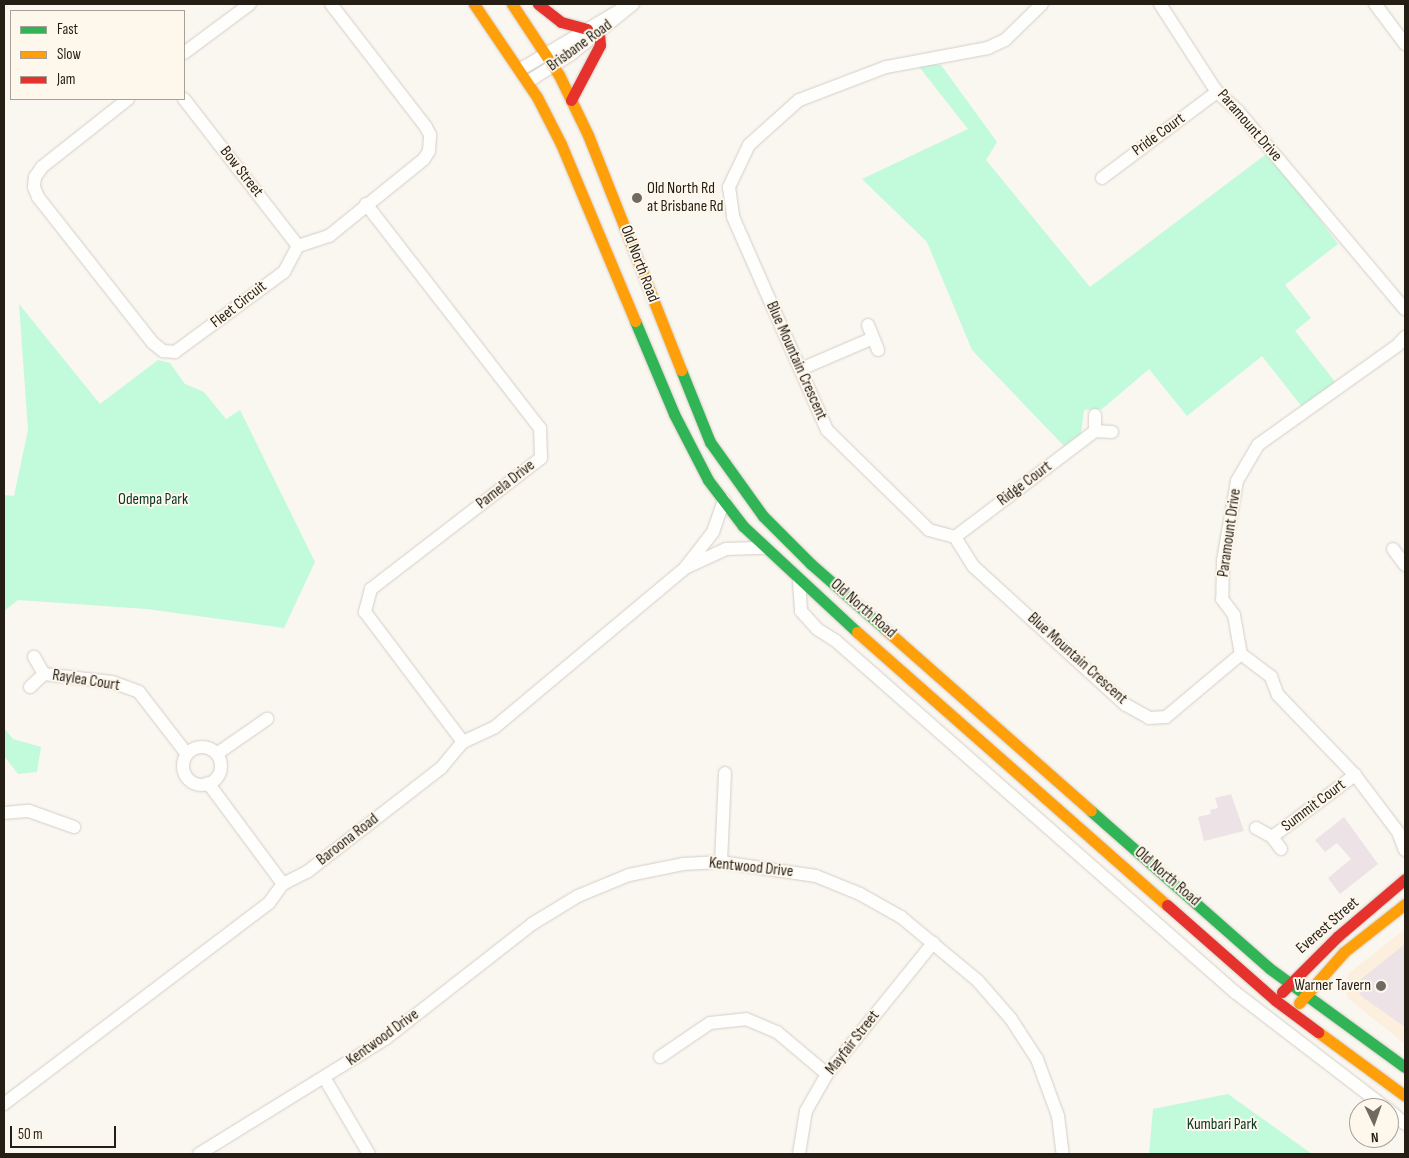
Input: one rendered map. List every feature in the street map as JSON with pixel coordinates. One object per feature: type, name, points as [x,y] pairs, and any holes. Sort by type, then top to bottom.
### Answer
[{"type":"main road","name":"Old North Road","points":[[474,4],[521,69],[561,144],[674,414],[708,480],[764,548],[800,582],[1275,1000],[1405,1096]]},
{"type":"main road","name":"Old North Road","points":[[512,4],[550,61],[572,100],[607,180],[693,407],[726,469],[756,508],[810,564],[1291,983],[1405,1067]]},
{"type":"main road","points":[[538,4],[561,22],[593,31],[600,45],[572,100]]},
{"type":"main road","name":"Everest Street","points":[[1275,1000],[1338,936],[1405,879]]},
{"type":"main road","name":"Everest Street","points":[[1291,1013],[1344,952],[1405,904]]},
{"type":"street","points":[[185,52],[250,4]]},
{"type":"street","points":[[298,246],[329,236],[366,204],[424,159],[429,151],[430,135],[330,4]]},
{"type":"street","name":"Blue Mountain Crescent","points":[[1042,4],[1005,40],[988,48],[886,67],[800,100],[749,145],[730,187],[733,217],[801,369],[812,402],[827,430],[929,530],[955,536],[973,566],[1126,705],[1149,718],[1166,717],[1241,654]]},
{"type":"street","name":"Paramount Drive","points":[[1160,4],[1217,92],[1244,118],[1405,309]]},
{"type":"street","points":[[1375,4],[1405,44]]},
{"type":"street","name":"Brisbane Road","points":[[528,81],[550,61],[593,31],[612,13],[630,5]]},
{"type":"street","name":"Brisbane Road","points":[[521,69],[550,61]]},
{"type":"street","name":"Pride Court","points":[[1102,178],[1217,92]]},
{"type":"street","name":"Fleet Circuit","points":[[127,100],[42,167],[35,177],[34,187],[38,196],[158,347],[169,352],[186,346],[284,272],[298,246]]},
{"type":"street","name":"Bow Street","points":[[185,100],[298,246]]},
{"type":"street","name":"Pamela Drive","points":[[366,204],[540,428],[541,458],[371,589],[365,612],[463,742]]},
{"type":"street","points":[[801,369],[874,345],[868,325]]},
{"type":"street","name":"Paramount Drive","points":[[1241,654],[1234,615],[1222,599],[1223,560],[1237,481],[1258,445],[1398,345],[1405,337]]},
{"type":"street","points":[[1095,414],[1095,430],[1112,432]]},
{"type":"street","name":"Ridge Court","points":[[955,536],[1095,430]]},
{"type":"street","name":"Baroona Road","points":[[4,1104],[269,903],[282,884],[307,872],[441,768],[463,742],[494,727],[685,568],[713,532],[724,500]]},
{"type":"street","name":"Baroona Road","points":[[685,568],[726,548],[764,548]]},
{"type":"street","points":[[1393,549],[1405,566]]},
{"type":"street","points":[[800,582],[801,611],[817,629],[836,641],[1236,993],[1374,1098]]},
{"type":"street","points":[[1241,654],[1271,677],[1278,695],[1355,775],[1402,835],[1405,850]]},
{"type":"street","name":"Raylea Court","points":[[34,657],[44,674]]},
{"type":"street","name":"Raylea Court","points":[[30,687],[44,674],[112,682],[139,692],[187,754]]},
{"type":"street","points":[[218,753],[267,719]]},
{"type":"street","points":[[204,746],[218,753],[222,768],[214,781],[199,785],[186,778],[182,763],[187,754],[190,750],[204,746]]},
{"type":"street","points":[[721,862],[725,773]]},
{"type":"street","name":"Summit Court","points":[[1272,837],[1355,775]]},
{"type":"street","points":[[208,783],[282,884]]},
{"type":"street","points":[[4,813],[29,810],[74,827]]},
{"type":"street","name":"Summit Court","points":[[1256,828],[1272,837],[1281,848]]},
{"type":"street","name":"Kentwood Drive","points":[[200,1154],[325,1079],[386,1039],[532,924],[578,896],[629,875],[683,864],[721,862],[816,876],[860,894],[901,917],[978,981],[1011,1019],[1037,1059],[1058,1116],[1063,1154]]},
{"type":"street","name":"Mayfair Street","points":[[799,1154],[806,1111],[827,1074],[933,943]]},
{"type":"street","points":[[660,1056],[710,1023],[746,1020],[777,1032],[827,1074]]},
{"type":"street","points":[[325,1079],[370,1154]]},
{"type":"shaded area","points":[[1405,929],[1405,1044],[1349,999],[1343,987],[1349,973]]},
{"type":"green space","points":[[916,63],[941,65],[997,142],[986,160],[1090,287],[1269,152],[1338,244],[1285,285],[1311,318],[1295,331],[1336,383],[1303,408],[1262,356],[1187,416],[1149,369],[1102,409],[1084,410],[1081,434],[1064,446],[972,350],[927,242],[862,179],[968,129]]},
{"type":"green space","name":"Odempa Park","points":[[19,304],[100,404],[158,360],[170,363],[185,384],[204,392],[226,419],[240,410],[315,562],[284,628],[147,609],[18,600],[4,611],[4,495],[14,496],[28,430]]},
{"type":"green space","points":[[4,728],[13,739],[41,747],[37,772],[18,774],[4,756]]},
{"type":"green space","name":"Kumbari Park","points":[[1228,1094],[1312,1154],[1149,1154],[1153,1109]]},
{"type":"building","points":[[1231,794],[1244,831],[1204,841],[1198,817],[1211,814],[1210,810],[1218,808],[1215,798]]},
{"type":"building","points":[[1344,817],[1378,864],[1340,894],[1328,878],[1351,859],[1337,843],[1325,852],[1315,840]]},
{"type":"building","name":"Warner Tavern","points":[[1405,944],[1405,1027],[1361,996],[1357,988],[1361,979]]},
{"type":"traffic: fast","points":[[635,321],[674,414],[708,480],[743,526],[857,632]]},
{"type":"traffic: fast","points":[[681,370],[710,442],[763,516],[811,564],[886,630]]},
{"type":"traffic: fast","points":[[1091,811],[1269,968],[1405,1067]]},
{"type":"traffic: slow","points":[[474,4],[537,97],[561,144],[635,321]]},
{"type":"traffic: slow","points":[[512,4],[559,75],[588,135],[681,370]]},
{"type":"traffic: slow","points":[[886,630],[1091,811]]},
{"type":"traffic: slow","points":[[857,632],[1167,905]]},
{"type":"traffic: slow","points":[[1299,1003],[1344,952],[1405,904]]},
{"type":"traffic: slow","points":[[1318,1032],[1405,1096]]},
{"type":"traffic: jam","points":[[538,4],[561,22],[587,29]]},
{"type":"traffic: jam","points":[[571,100],[600,45],[599,33]]},
{"type":"traffic: jam","points":[[1282,992],[1338,936],[1405,879]]},
{"type":"traffic: jam","points":[[1167,905],[1275,1000],[1318,1032]]},
{"type":"place","name":"Old North Rd at Brisbane Rd","points":[[637,198]]},
{"type":"place","name":"Warner Tavern","points":[[1381,986]]}]
